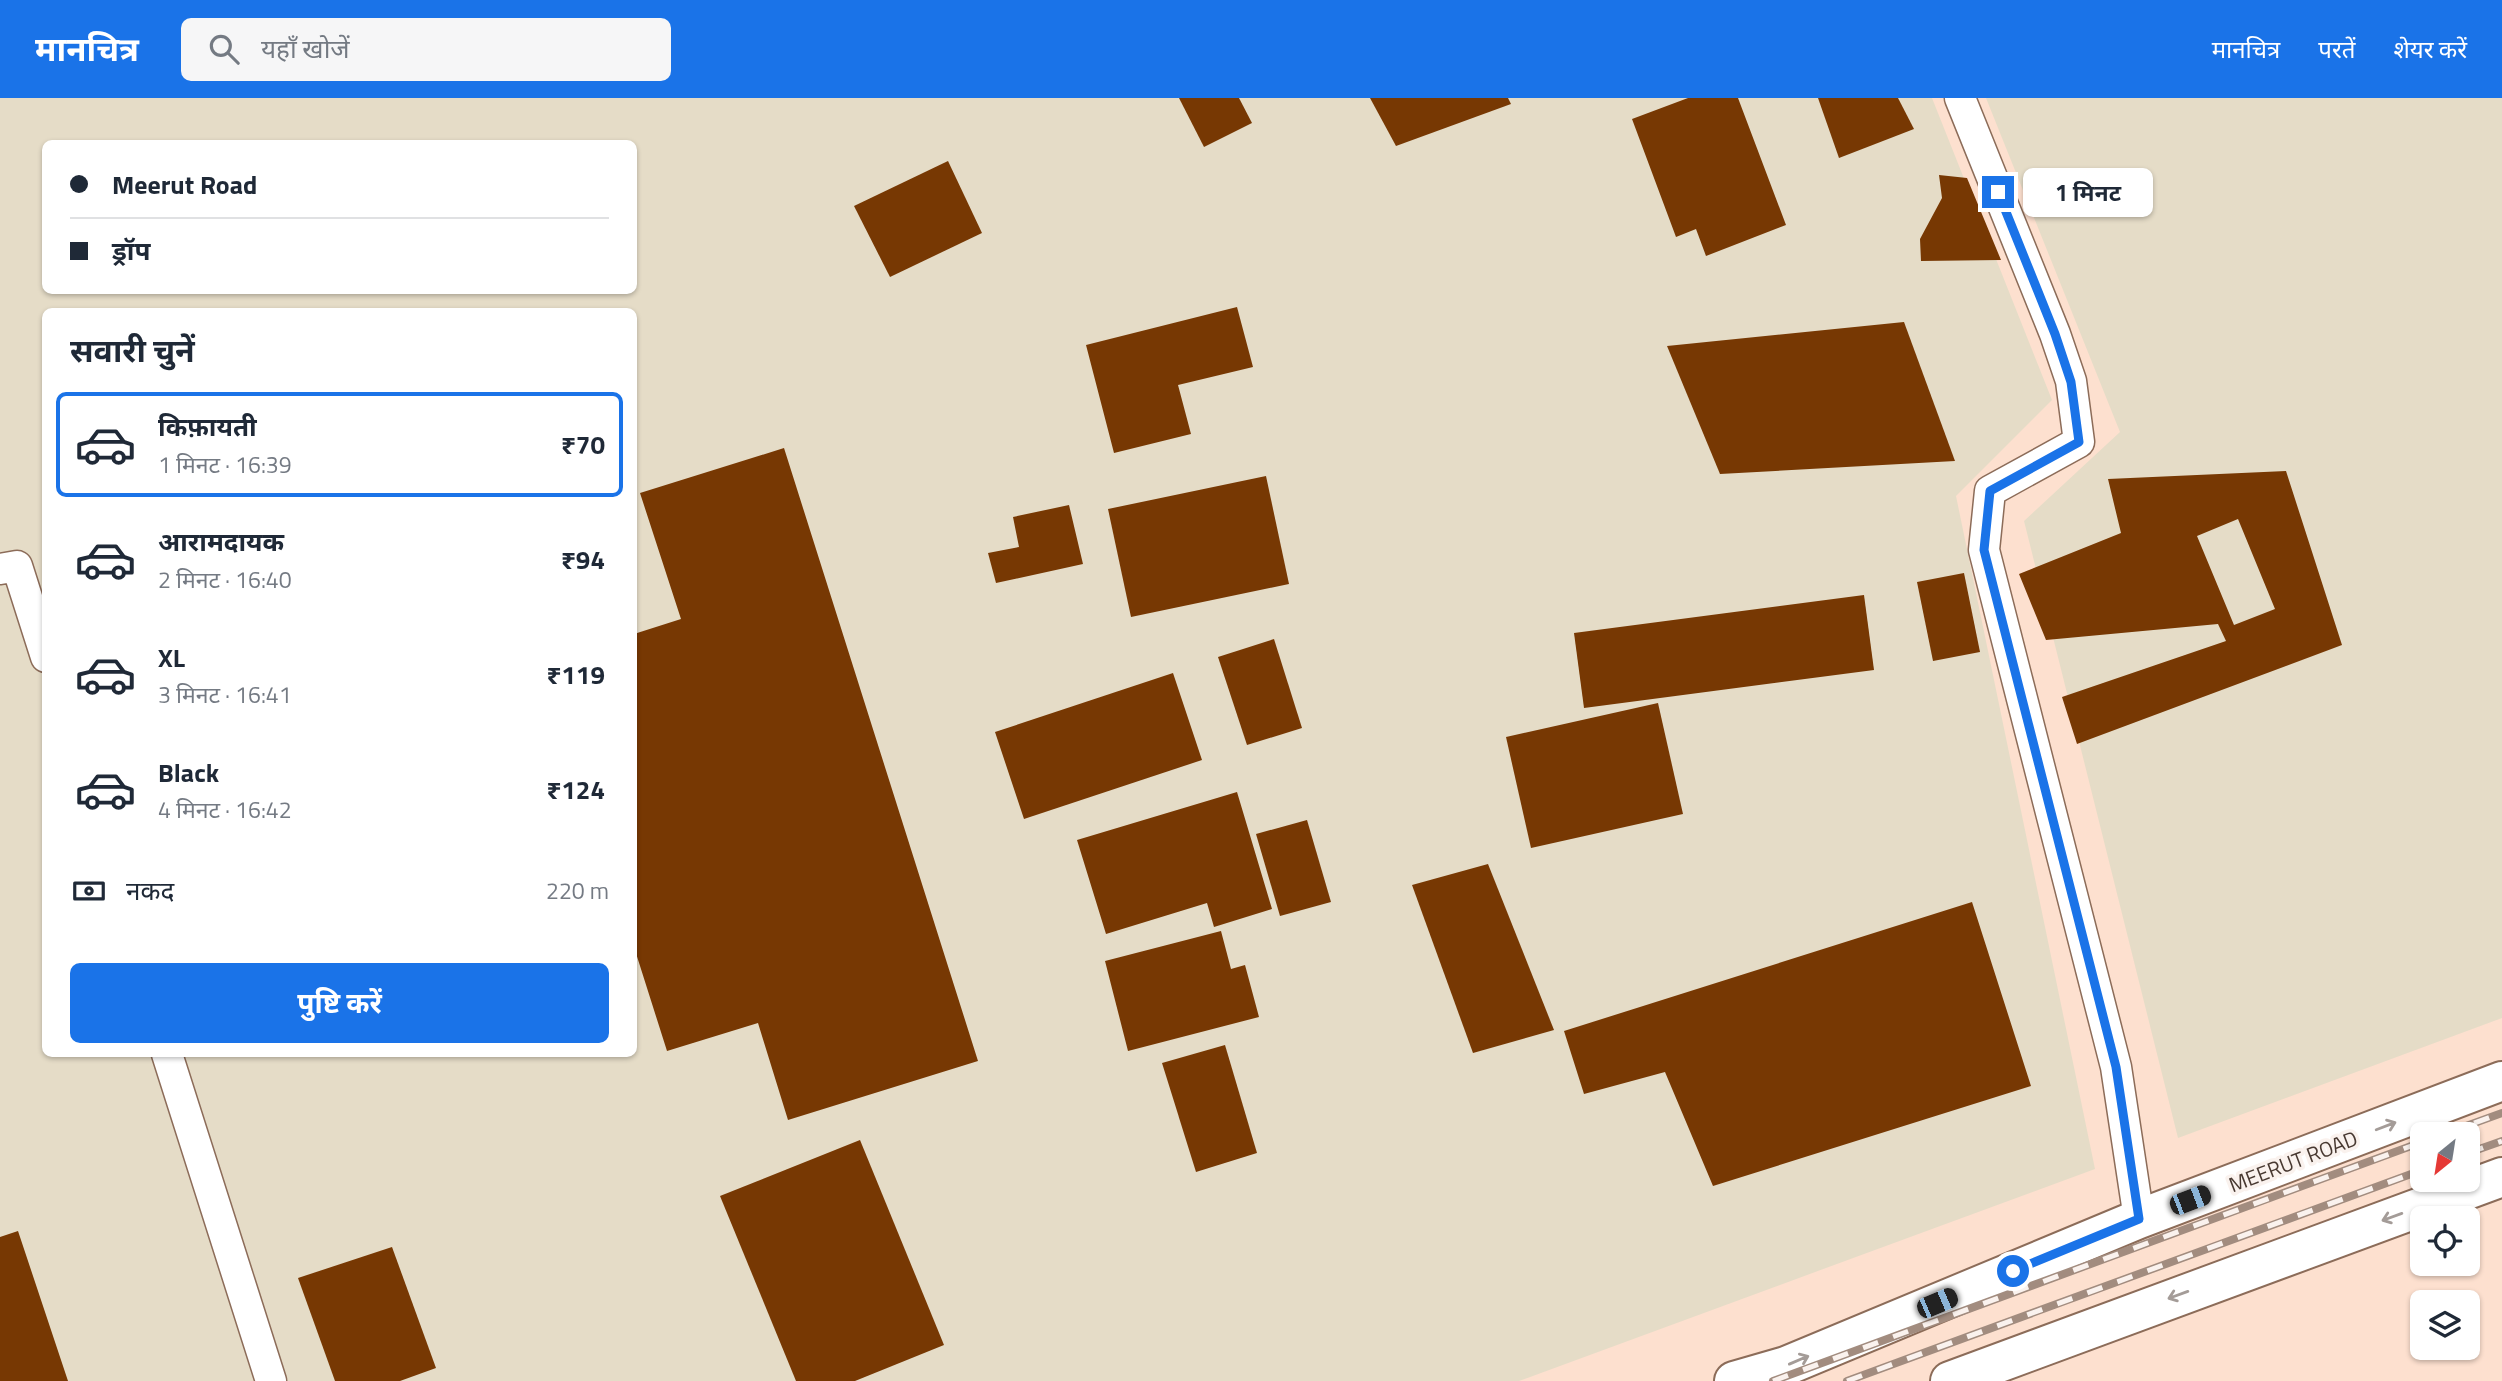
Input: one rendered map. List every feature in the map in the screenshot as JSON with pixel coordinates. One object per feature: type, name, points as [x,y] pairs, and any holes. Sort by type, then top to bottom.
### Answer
[{"type":"highway","name":"MEERUT ROAD","points":[[1734,1381],[1786,1366],[2139,1219],[2502,1082]]},
{"type":"highway","points":[[1950,1381],[2502,1177]]},
{"type":"street","points":[[1960,98],[2055,334],[2071,382],[2079,442],[1990,491],[1984,550],[2116,1067],[2139,1219]]},
{"type":"street","points":[[0,569],[18,566],[42,644]]},
{"type":"street","points":[[168,1057],[271,1381]]},
{"type":"shaded area","points":[[0,98],[1932,98],[2052,400],[1956,496],[2095,1169],[1519,1381],[0,1381]]},
{"type":"shaded area","points":[[1986,98],[2502,98],[2502,1018],[2178,1138],[2024,521],[2120,432]]},
{"type":"building","points":[[1179,98],[1239,98],[1252,123],[1204,147]]},
{"type":"building","points":[[1370,98],[1508,98],[1511,104],[1396,146]]},
{"type":"building","points":[[1688,98],[1738,98],[1786,225],[1706,256],[1696,229],[1676,237],[1632,119]]},
{"type":"building","points":[[1818,98],[1898,98],[1914,129],[1839,158]]},
{"type":"building","points":[[948,161],[982,233],[890,277],[854,206]]},
{"type":"building","points":[[1939,175],[1967,178],[2001,260],[1921,261],[1920,239],[1942,198]]},
{"type":"building","points":[[1237,307],[1253,367],[1178,385],[1191,434],[1114,453],[1086,345]]},
{"type":"building","points":[[1904,322],[1955,461],[1720,474],[1667,346]]},
{"type":"building","points":[[784,448],[978,1061],[788,1120],[758,1023],[667,1051],[637,956],[637,633],[681,619],[640,493]]},
{"type":"building","points":[[2286,471],[2342,645],[2077,744],[2062,697],[2226,641],[2218,624],[2046,640],[2019,574],[2121,533],[2108,479]],"holes":[[[2238,519],[2275,609],[2234,625],[2197,536]]]},
{"type":"building","points":[[1266,476],[1289,584],[1131,617],[1108,509]]},
{"type":"building","points":[[1069,505],[1083,564],[996,583],[988,553],[1019,547],[1013,517]]},
{"type":"building","points":[[1964,573],[1980,652],[1933,661],[1917,582]]},
{"type":"building","points":[[1864,595],[1874,670],[1584,708],[1574,633]]},
{"type":"building","points":[[1274,639],[1302,728],[1247,745],[1218,657]]},
{"type":"building","points":[[1173,673],[1202,760],[1024,819],[995,732]]},
{"type":"building","points":[[1658,703],[1683,814],[1531,848],[1506,737]]},
{"type":"building","points":[[1237,792],[1272,909],[1214,927],[1207,903],[1106,934],[1077,840]]},
{"type":"building","points":[[1307,820],[1331,902],[1280,916],[1256,834]]},
{"type":"building","points":[[1488,864],[1554,1030],[1473,1053],[1412,885]]},
{"type":"building","points":[[1972,902],[2031,1086],[1713,1186],[1665,1072],[1584,1094],[1564,1031]]},
{"type":"building","points":[[1221,931],[1231,969],[1245,965],[1259,1017],[1128,1051],[1105,961]]},
{"type":"building","points":[[1225,1045],[1257,1153],[1196,1172],[1162,1063]]},
{"type":"building","points":[[860,1140],[944,1345],[855,1381],[796,1381],[720,1196]]},
{"type":"building","points":[[18,1231],[68,1381],[0,1381],[0,1237]]},
{"type":"building","points":[[392,1247],[436,1368],[400,1381],[335,1381],[298,1278]]},
{"type":"railway","points":[[2477,1122],[2502,1113]]},
{"type":"railway","points":[[2480,1149],[2502,1141]]},
{"type":"railway","points":[[1773,1381],[2410,1146]]},
{"type":"railway","points":[[1847,1381],[2410,1174]]},
{"type":"route","points":[[1998,192],[2055,334],[2071,382],[2079,442],[1990,491],[1984,550],[2116,1067],[2139,1219],[2013,1271]]}]
